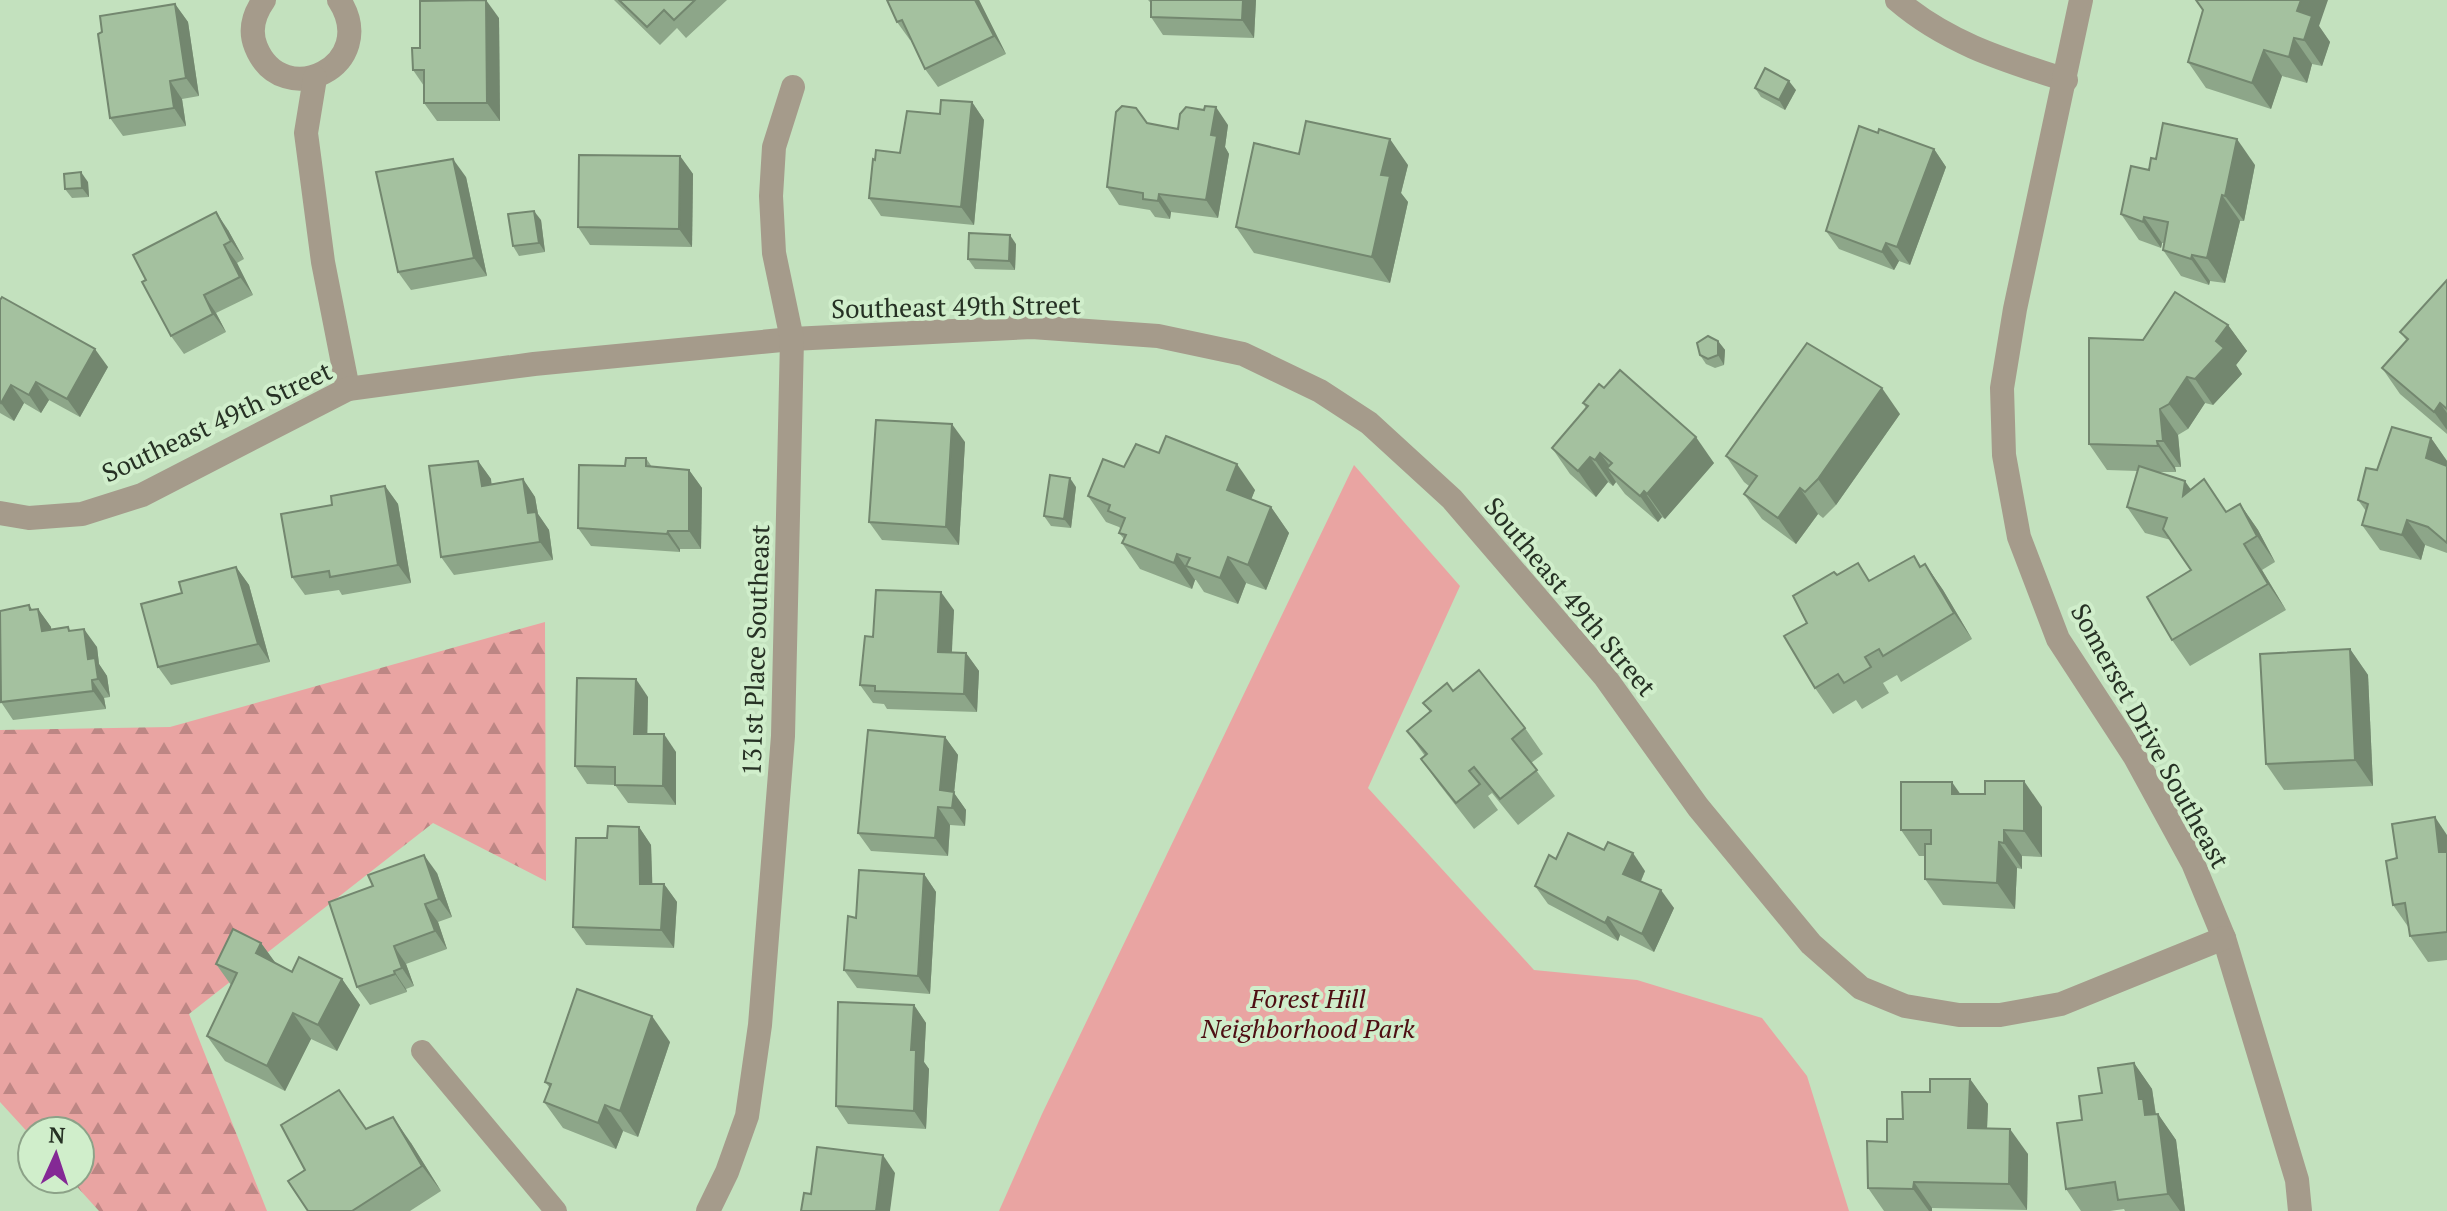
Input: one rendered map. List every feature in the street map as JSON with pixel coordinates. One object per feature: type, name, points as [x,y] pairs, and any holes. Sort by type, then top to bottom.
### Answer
[{"type":"street","points":[[264,0],[252,25],[260,56],[284,76],[315,78],[341,59],[349,44],[350,28],[339,0]]},
{"type":"street","points":[[1897,0],[1928,27],[1994,58],[2066,80]]},
{"type":"street","name":"Somerset Drive Southeast","points":[[2081,0],[2015,309],[2002,388],[2004,455],[2019,537],[2058,639],[2135,757],[2193,863],[2224,938],[2297,1180],[2300,1211]]},
{"type":"street","points":[[315,78],[306,133],[323,262],[348,389]]},
{"type":"street","name":"131st Place Southeast","points":[[708,1211],[727,1172],[747,1116],[760,1025],[783,736],[792,339],[774,253],[771,196],[774,147],[793,87]]},
{"type":"street","name":"Southeast 49th Street","points":[[0,513],[29,518],[82,514],[142,495],[348,389],[534,364],[792,339],[1032,327],[1158,336],[1243,354],[1320,391],[1369,423],[1452,499],[1605,677],[1698,807],[1811,944],[1861,988],[1905,1006],[1959,1015],[2000,1015],[2061,1004],[2224,938]]},
{"type":"lane","points":[[422,1051],[556,1211]]},
{"type":"green space","name":"Forest Hill Neighborhood Park","points":[[1354,465],[1460,586],[1368,788],[1534,970],[1637,980],[1762,1018],[1807,1076],[1849,1211],[999,1211],[1042,1114]]},
{"type":"green space","points":[[545,622],[546,881],[433,823],[189,1014],[267,1211],[99,1211],[84,1195],[96,1195],[96,1115],[16,1115],[16,1120],[0,1102],[0,730],[170,727]]},
{"type":"building","points":[[486,0],[487,103],[424,103],[424,70],[413,70],[412,48],[420,48],[420,1]]},
{"type":"building","points":[[619,0],[695,0],[674,20],[664,10],[647,27]]},
{"type":"building","points":[[887,0],[975,0],[994,36],[925,69],[902,20],[897,22]]},
{"type":"building","points":[[1151,0],[1243,0],[1242,20],[1151,17]]},
{"type":"building","points":[[2196,0],[2301,0],[2297,11],[2312,16],[2304,40],[2294,38],[2289,57],[2264,50],[2252,83],[2188,62],[2203,10]]},
{"type":"building","points":[[175,4],[186,78],[170,81],[174,108],[110,118],[98,34],[102,32],[100,16]]},
{"type":"building","points":[[1765,68],[1789,81],[1779,100],[1755,88]]},
{"type":"building","points":[[941,100],[972,102],[961,207],[869,198],[876,150],[900,153],[907,111],[940,114]]},
{"type":"building","points":[[1122,106],[1136,108],[1147,123],[1178,129],[1180,114],[1186,107],[1204,110],[1205,106],[1216,107],[1211,135],[1217,136],[1206,200],[1159,194],[1158,201],[1143,199],[1143,193],[1107,187],[1116,112]]},
{"type":"building","points":[[1306,121],[1390,139],[1381,175],[1390,176],[1372,257],[1236,227],[1254,143],[1299,154]]},
{"type":"building","points":[[2163,123],[2237,139],[2207,258],[2192,255],[2191,259],[2163,250],[2168,222],[2144,217],[2143,222],[2121,214],[2131,166],[2149,170],[2151,158],[2156,159]]},
{"type":"building","points":[[1859,126],[1878,133],[1879,129],[1934,149],[1897,247],[1886,243],[1882,252],[1826,231]]},
{"type":"building","points":[[579,155],[680,156],[679,229],[578,227]]},
{"type":"building","points":[[453,159],[474,258],[398,272],[376,172]]},
{"type":"building","points":[[81,172],[82,188],[65,189],[64,174]]},
{"type":"building","points":[[534,211],[539,243],[513,246],[508,214]]},
{"type":"building","points":[[216,212],[231,241],[224,245],[240,277],[204,295],[213,314],[171,336],[142,282],[146,280],[133,255]]},
{"type":"building","points":[[969,233],[1010,235],[1009,261],[968,259]]},
{"type":"building","points":[[2447,280],[2447,409],[2440,403],[2434,412],[2382,368],[2408,339],[2400,332]]},
{"type":"building","points":[[2175,292],[2228,325],[2216,341],[2224,348],[2195,379],[2187,377],[2169,404],[2160,409],[2163,441],[2157,441],[2158,446],[2089,444],[2089,338],[2143,340]]},
{"type":"building","points":[[2,297],[95,349],[67,399],[36,382],[29,395],[11,385],[0,402]]},
{"type":"building","points":[[1708,336],[1718,341],[1718,355],[1708,359],[1700,355],[1697,343]]},
{"type":"building","points":[[1807,343],[1882,388],[1818,479],[1805,492],[1800,488],[1778,518],[1744,494],[1757,476],[1726,456]]},
{"type":"building","points":[[1620,370],[1696,437],[1647,494],[1644,491],[1640,496],[1607,468],[1612,463],[1600,453],[1595,460],[1590,457],[1578,471],[1552,448],[1588,406],[1583,403],[1599,384],[1604,388]]},
{"type":"building","points":[[876,420],[952,424],[946,527],[869,522]]},
{"type":"building","points":[[2392,427],[2431,438],[2426,458],[2447,466],[2447,543],[2428,527],[2407,520],[2402,535],[2362,525],[2368,504],[2358,500],[2366,468],[2377,470]]},
{"type":"building","points":[[1166,436],[1237,464],[1227,490],[1271,507],[1248,565],[1228,557],[1220,578],[1186,566],[1190,558],[1177,554],[1174,563],[1122,543],[1126,535],[1119,533],[1125,518],[1108,511],[1110,505],[1088,496],[1103,459],[1124,467],[1136,444],[1159,453]]},
{"type":"building","points":[[626,458],[646,458],[646,466],[689,470],[689,531],[668,531],[667,534],[578,528],[579,465],[625,466]]},
{"type":"building","points":[[478,461],[482,486],[523,479],[528,513],[536,512],[540,542],[441,557],[429,466]]},
{"type":"building","points":[[2139,466],[2185,481],[2183,496],[2204,479],[2226,512],[2240,504],[2257,536],[2244,544],[2268,584],[2172,640],[2147,597],[2191,570],[2163,529],[2167,518],[2127,507]]},
{"type":"building","points":[[1050,475],[1070,478],[1064,519],[1044,516]]},
{"type":"building","points":[[385,486],[398,565],[330,577],[329,571],[292,577],[281,514],[332,505],[331,496]]},
{"type":"building","points":[[1914,556],[1920,567],[1925,564],[1954,613],[1883,656],[1879,649],[1865,657],[1871,667],[1844,683],[1838,674],[1815,688],[1784,636],[1807,623],[1793,596],[1834,572],[1837,575],[1858,563],[1869,581]]},
{"type":"building","points":[[236,567],[258,644],[158,667],[141,604],[182,593],[179,582]]},
{"type":"building","points":[[876,590],[941,592],[938,652],[966,653],[964,694],[875,691],[875,686],[860,685],[865,636],[873,637]]},
{"type":"building","points":[[29,605],[30,610],[38,609],[42,631],[68,627],[69,631],[84,629],[88,659],[95,658],[98,679],[92,680],[93,691],[1,702],[0,611]]},
{"type":"building","points":[[2350,649],[2355,760],[2266,764],[2260,654]]},
{"type":"building","points":[[1479,670],[1525,728],[1512,739],[1537,770],[1500,799],[1474,767],[1469,771],[1480,784],[1456,803],[1421,759],[1427,754],[1407,731],[1431,711],[1423,703],[1447,683],[1453,691]]},
{"type":"building","points":[[577,678],[636,679],[634,734],[664,734],[663,786],[615,785],[615,767],[575,766]]},
{"type":"building","points":[[868,730],[945,737],[940,790],[954,792],[952,808],[938,807],[935,838],[858,833]]},
{"type":"building","points":[[1985,781],[2024,781],[2024,831],[2004,830],[2004,843],[1999,842],[1997,883],[1925,879],[1925,844],[1931,844],[1931,830],[1901,830],[1901,782],[1952,782],[1952,794],[1985,794]]},
{"type":"building","points":[[2435,817],[2439,852],[2447,852],[2447,932],[2410,936],[2405,903],[2393,905],[2386,861],[2397,858],[2392,824]]},
{"type":"building","points":[[608,826],[639,827],[640,884],[664,884],[661,930],[573,927],[576,838],[607,838]]},
{"type":"building","points":[[1568,833],[1604,850],[1608,842],[1633,853],[1623,874],[1661,890],[1642,934],[1608,917],[1605,923],[1535,886],[1549,855],[1556,859]]},
{"type":"building","points":[[424,855],[439,899],[425,904],[435,931],[394,946],[402,968],[394,971],[395,974],[357,987],[329,902],[373,886],[368,875]]},
{"type":"building","points":[[859,870],[924,874],[918,976],[844,970],[848,916],[856,918]]},
{"type":"building","points":[[233,929],[261,943],[256,953],[292,972],[299,957],[342,979],[318,1025],[293,1013],[267,1066],[207,1036],[237,973],[216,964]]},
{"type":"building","points":[[577,989],[652,1016],[620,1111],[605,1105],[598,1123],[544,1102],[551,1084],[545,1082]]},
{"type":"building","points":[[838,1002],[914,1005],[911,1050],[916,1050],[914,1111],[836,1106]]},
{"type":"building","points":[[2134,1063],[2139,1099],[2143,1099],[2145,1115],[2158,1114],[2168,1194],[2118,1200],[2115,1182],[2066,1189],[2057,1123],[2082,1120],[2079,1096],[2102,1093],[2098,1068]]},
{"type":"building","points":[[1930,1079],[1970,1079],[1968,1128],[2010,1129],[2009,1184],[1914,1182],[1913,1189],[1868,1188],[1867,1141],[1887,1142],[1887,1119],[1903,1119],[1902,1092],[1930,1092]]},
{"type":"building","points":[[339,1090],[366,1129],[393,1117],[422,1166],[352,1211],[308,1211],[288,1181],[305,1170],[281,1125]]},
{"type":"building","points":[[817,1147],[883,1155],[876,1211],[801,1211],[804,1193],[811,1194]]}]
